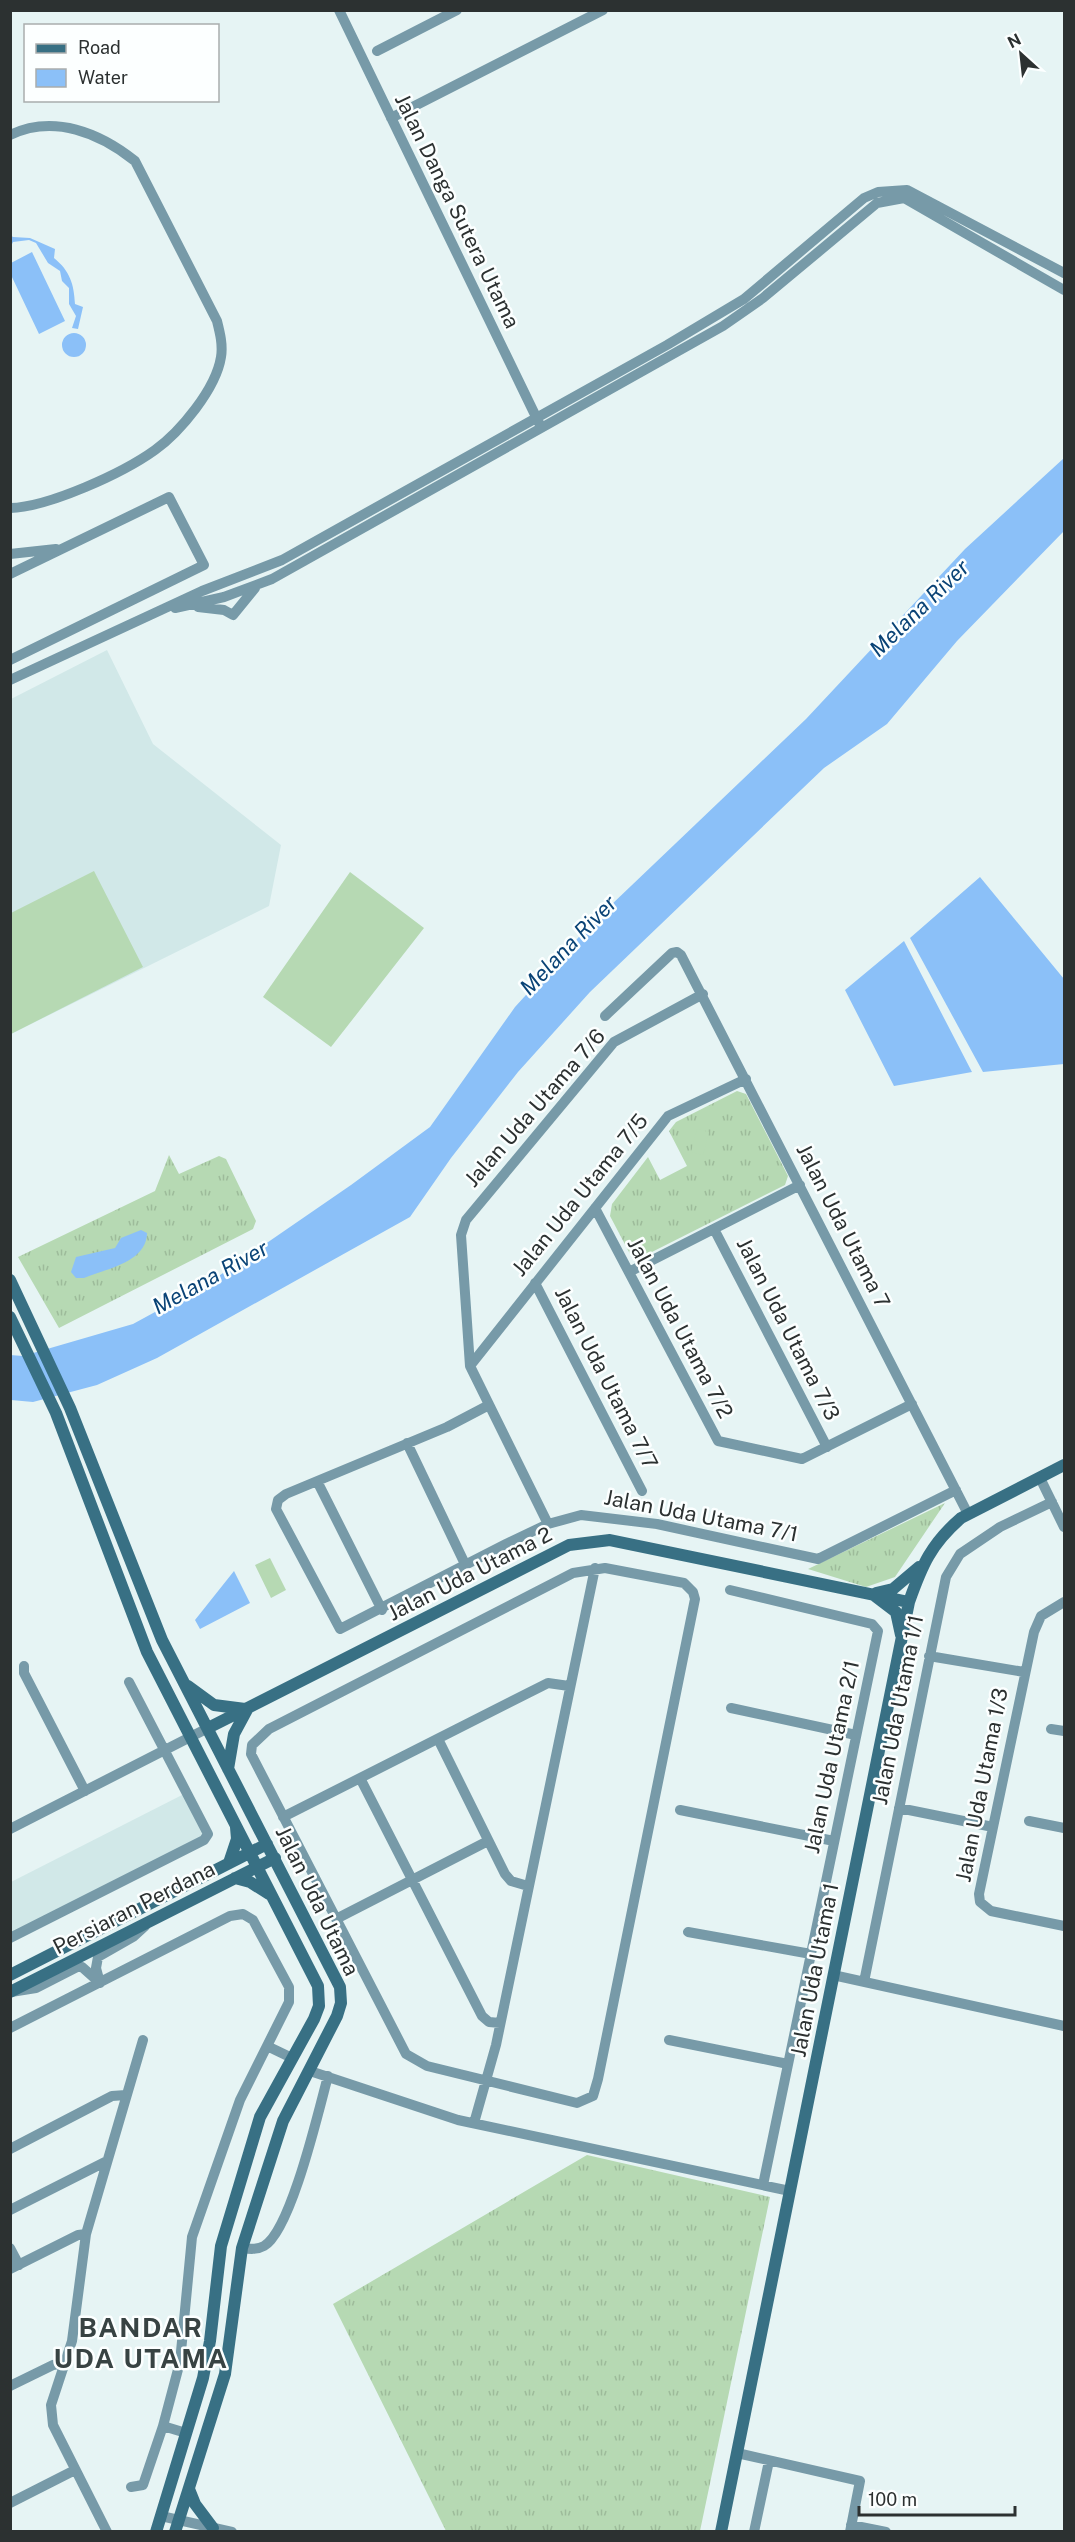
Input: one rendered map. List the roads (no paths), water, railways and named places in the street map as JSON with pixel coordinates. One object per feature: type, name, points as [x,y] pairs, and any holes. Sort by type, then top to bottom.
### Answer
[{"type":"street","name":"Jalan Danga Sutera Utama","points":[[339,10],[539,423]]},
{"type":"street","points":[[377,51],[457,10]]},
{"type":"street","points":[[391,118],[603,10]]},
{"type":"street","points":[[10,135],[43,126],[85,131],[112,143],[135,161],[217,321],[222,349],[221,360],[190,417],[155,450],[85,488],[26,508],[10,508]]},
{"type":"street","points":[[166,609],[224,597],[258,585],[436,486],[744,299],[804,251],[850,208],[878,192],[907,190],[1065,273]]},
{"type":"street","points":[[10,680],[218,585],[282,560],[430,476],[539,423],[723,326],[763,298],[877,203],[904,198],[1065,290]]},
{"type":"street","points":[[430,476],[436,486]]},
{"type":"street","points":[[10,574],[170,497],[203,568],[10,660]]},
{"type":"street","points":[[10,554],[65,548]]},
{"type":"street","points":[[218,585],[224,597]]},
{"type":"street","points":[[189,606],[224,610],[233,615],[258,585]]},
{"type":"street","name":"Jalan Uda Utama 7","points":[[605,1016],[672,954],[681,955],[968,1514]]},
{"type":"street","name":"Jalan Uda Utama 7/6","points":[[470,1366],[461,1235],[466,1220],[614,1041],[703,994]]},
{"type":"street","name":"Jalan Uda Utama 7/5","points":[[470,1366],[668,1116],[746,1079]]},
{"type":"street","points":[[629,1272],[800,1185]]},
{"type":"street","name":"Jalan Uda Utama 7/2","points":[[595,1208],[718,1441],[802,1459],[912,1404]]},
{"type":"street","name":"Jalan Uda Utama 7/3","points":[[714,1229],[827,1447]]},
{"type":"street","name":"Jalan Uda Utama","points":[[10,1280],[70,1408],[162,1640],[340,1987],[341,2003],[337,2016],[283,2121],[242,2248],[225,2374],[177,2526]]},
{"type":"street","name":"Jalan Uda Utama 7/7","points":[[535,1283],[642,1491]]},
{"type":"street","name":"Jalan Uda Utama","points":[[10,1317],[56,1413],[147,1652],[318,1986],[320,1995],[314,2019],[260,2117],[221,2246],[210,2341],[203,2378],[156,2532]]},
{"type":"street","points":[[470,1366],[548,1524]]},
{"type":"street","points":[[382,1610],[318,1483],[447,1427],[489,1405]]},
{"type":"street","points":[[407,1443],[465,1564]]},
{"type":"street","name":"Jalan Uda Utama 1","points":[[721,2532],[909,1602],[922,1564],[936,1543],[968,1514],[1065,1465]]},
{"type":"street","points":[[1040,1478],[1065,1527]]},
{"type":"street","name":"Jalan Uda Utama 7/1","points":[[318,1483],[286,1494],[278,1500],[276,1509],[340,1629],[382,1610],[465,1564],[548,1524],[581,1515],[657,1524],[818,1559],[956,1490]]},
{"type":"street","name":"Jalan Uda Utama 1/1","points":[[864,1982],[943,1589],[960,1554],[1000,1527],[1052,1502]]},
{"type":"street","name":"Jalan Uda Utama 2","points":[[207,1728],[569,1545],[610,1540],[909,1602]]},
{"type":"street","points":[[872,1594],[893,1589],[922,1564]]},
{"type":"street","points":[[474,2123],[500,2024],[595,1568]]},
{"type":"street","points":[[605,1568],[684,1583],[693,1592],[695,1599],[598,2079],[593,2096],[585,2102],[577,2103],[427,2066],[406,2054],[283,1817],[251,1754],[252,1745],[259,1736],[573,1573],[605,1568]]},
{"type":"street","name":"Jalan Uda Utama 2/1","points":[[730,1590],[872,1624],[878,1631],[763,2185]]},
{"type":"street","points":[[872,1594],[896,1612],[902,1639]]},
{"type":"street","name":"Jalan Uda Utama 1/3","points":[[1065,1602],[1041,1616],[1024,1672],[980,1886],[980,1902],[991,1911],[1065,1926]]},
{"type":"street","points":[[929,1656],[1024,1672]]},
{"type":"street","points":[[24,1666],[24,1673],[85,1791]]},
{"type":"street","points":[[183,1681],[214,1705],[227,1709],[248,1708]]},
{"type":"street","points":[[10,1938],[204,1840],[208,1834],[129,1683]]},
{"type":"street","points":[[283,1817],[548,1683],[569,1686]]},
{"type":"street","points":[[228,1768],[234,1734],[248,1708]]},
{"type":"street","points":[[731,1708],[856,1736]]},
{"type":"street","points":[[10,1829],[207,1728]]},
{"type":"street","points":[[1051,1729],[1065,1731]]},
{"type":"street","points":[[438,1739],[488,1841],[511,1881],[528,1886]]},
{"type":"street","points":[[360,1778],[482,2016],[489,2022],[500,2024]]},
{"type":"street","points":[[898,1808],[993,1827]]},
{"type":"street","points":[[680,1810],[834,1841]]},
{"type":"street","points":[[1029,1821],[1065,1828]]},
{"type":"street","points":[[229,1863],[237,1839],[236,1824]]},
{"type":"street","points":[[336,1919],[488,1841]]},
{"type":"street","name":"Persiaran Perdana","points":[[10,1975],[267,1844]]},
{"type":"street","name":"Persiaran Perdana","points":[[10,1992],[275,1858]]},
{"type":"street","points":[[235,1878],[250,1882],[273,1897]]},
{"type":"street","points":[[10,2028],[136,1966],[230,1916],[243,1914],[254,1920],[289,1988],[289,2002],[240,2100],[192,2237],[180,2362],[163,2426],[143,2485],[131,2487]]},
{"type":"street","points":[[100,1983],[96,1968],[98,1958],[133,1937],[153,1920]]},
{"type":"street","points":[[688,1932],[811,1954]]},
{"type":"street","points":[[10,1992],[36,1988],[76,1967],[81,1967],[100,1983]]},
{"type":"street","points":[[834,1975],[1065,2026]]},
{"type":"street","points":[[107,2532],[75,2470],[50,2412],[72,2341],[86,2234],[105,2162],[143,2040]]},
{"type":"street","points":[[669,2040],[788,2064]]},
{"type":"street","points":[[267,2046],[292,2058]]},
{"type":"street","points":[[310,2071],[458,2120],[790,2191]]},
{"type":"street","points":[[242,2248],[254,2249],[265,2246],[276,2233],[297,2184],[328,2076]]},
{"type":"street","points":[[10,2149],[112,2096],[126,2095]]},
{"type":"street","points":[[10,2210],[105,2162]]},
{"type":"street","points":[[10,2248],[15,2267],[78,2235],[86,2234]]},
{"type":"street","points":[[10,2386],[53,2365],[64,2363]]},
{"type":"street","points":[[163,2426],[186,2433]]},
{"type":"street","points":[[737,2452],[860,2481],[851,2528],[886,2532]]},
{"type":"street","points":[[754,2532],[769,2461]]},
{"type":"street","points":[[10,2503],[75,2470]]},
{"type":"street","points":[[189,2489],[195,2504],[213,2528]]},
{"type":"street","points":[[161,2516],[177,2526],[213,2528],[232,2532]]},
{"type":"water","points":[[10,235],[30,238],[55,249],[54,258],[70,278],[75,304],[83,307],[78,329],[72,328],[76,316],[69,304],[69,288],[62,281],[60,271],[48,263],[36,243],[29,240],[13,242],[11,246]]},
{"type":"water","points":[[32,252],[65,321],[39,334],[11,275],[11,263]]},
{"type":"water","points":[[74,333],[83,336],[86,345],[83,354],[74,357],[65,354],[62,345],[65,336]]},
{"type":"water","name":"Melana River","points":[[1064,458],[1064,531],[957,641],[887,724],[824,768],[590,992],[518,1072],[451,1158],[410,1217],[157,1358],[97,1385],[33,1402],[11,1400],[10,1355],[23,1356],[133,1324],[210,1282],[351,1185],[430,1127],[515,1007],[588,927],[806,719],[965,549]]},
{"type":"water","points":[[980,877],[1064,979],[1064,1064],[983,1072],[910,938]]},
{"type":"water","points":[[904,941],[972,1072],[894,1086],[845,990]]},
{"type":"water","points":[[141,1230],[147,1233],[145,1243],[133,1258],[84,1278],[76,1278],[71,1272],[76,1257],[115,1248],[121,1238]]},
{"type":"water","points":[[234,1571],[250,1603],[200,1629],[195,1620]]},
{"type":"district","name":"BANDAR UDA UTAMA","points":[[141,2344]]}]
